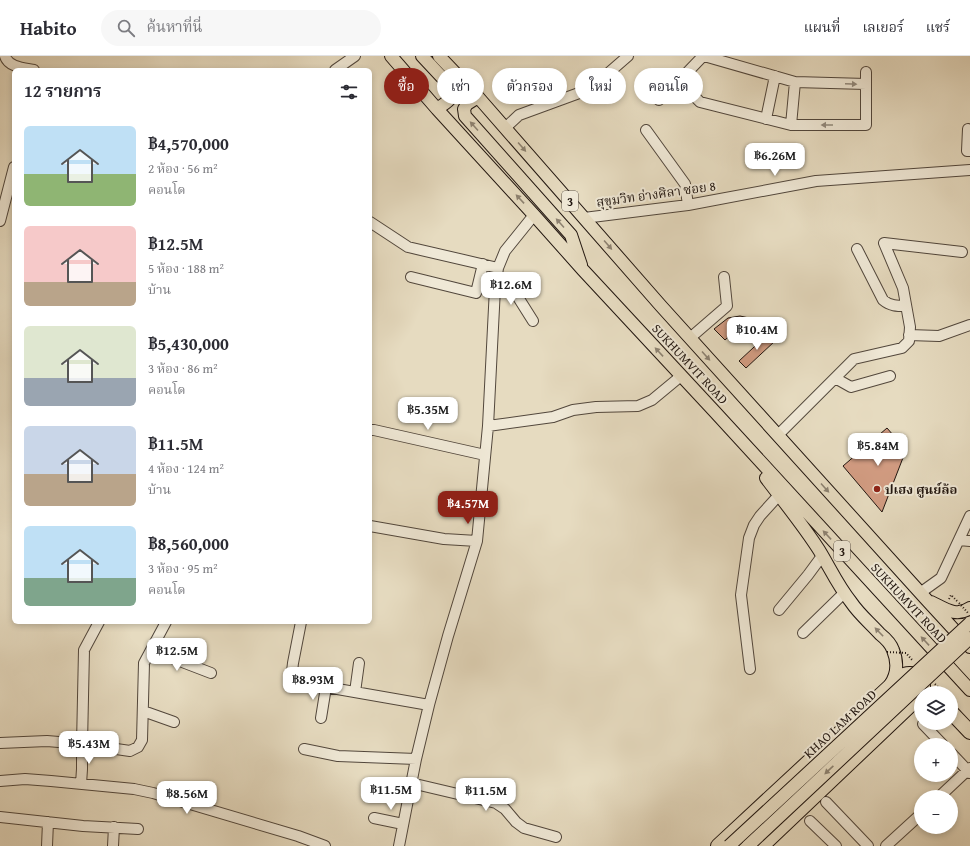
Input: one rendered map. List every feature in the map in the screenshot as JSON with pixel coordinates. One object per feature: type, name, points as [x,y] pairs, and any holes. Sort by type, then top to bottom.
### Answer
[{"type":"highway","points":[[718,846],[900,677],[908,674],[916,675],[920,678],[923,686]]},
{"type":"highway","points":[[762,846],[914,702]]},
{"type":"highway","points":[[905,710],[914,706]]},
{"type":"highway","points":[[958,719],[970,732]]},
{"type":"main road","name":"SUKHUMVIT ROAD","points":[[391,56],[583,270],[970,690]]},
{"type":"main road","points":[[422,56],[450,87],[453,93],[451,98],[437,109]]},
{"type":"main road","name":"SUKHUMVIT ROAD","points":[[440,56],[451,68]]},
{"type":"main road","points":[[467,104],[464,109],[465,116],[571,235],[583,270]]},
{"type":"main road","name":"SUKHUMVIT ROAD","points":[[484,104],[690,338],[970,647]]},
{"type":"main road","points":[[715,412],[805,528],[851,604],[893,649],[896,660],[896,671],[893,681],[886,691]]},
{"type":"main road","name":"KHAO LAM ROAD","points":[[923,596],[951,612],[967,612]]},
{"type":"main road","name":"KHAO LAM ROAD","points":[[729,846],[967,612]]},
{"type":"main road","name":"KHAO LAM ROAD","points":[[748,846],[970,638]]},
{"type":"street","points":[[5,56],[6,60],[13,65],[26,68]]},
{"type":"street","points":[[338,68],[355,56]]},
{"type":"street","points":[[505,128],[519,115],[590,89],[628,56]]},
{"type":"street","points":[[692,68],[704,56],[795,82],[866,84]]},
{"type":"street","points":[[703,103],[791,125],[866,125],[866,72]]},
{"type":"street","points":[[766,119],[775,76]]},
{"type":"street","points":[[791,125],[795,82]]},
{"type":"street","points":[[968,128],[967,151],[970,151]]},
{"type":"street","points":[[646,130],[685,184],[688,205]]},
{"type":"street","name":"สุขุมวิท อ่างศิลา ซอย 8","points":[[584,218],[688,205],[816,181],[970,170]]},
{"type":"street","points":[[0,221],[12,175]]},
{"type":"street","points":[[399,846],[416,759],[429,704],[477,542],[488,426],[498,268],[505,251],[534,215]]},
{"type":"street","points":[[372,223],[408,247],[498,268]]},
{"type":"street","points":[[778,435],[854,359],[902,348],[909,341],[910,327],[903,288],[884,243],[962,252]]},
{"type":"street","points":[[857,249],[883,300],[887,304],[894,306],[906,306]]},
{"type":"street","points":[[411,277],[476,293],[483,264]]},
{"type":"street","points":[[690,338],[727,306],[724,277]]},
{"type":"street","points":[[496,283],[516,294],[533,321]]},
{"type":"street","points":[[909,335],[939,336],[970,325]]},
{"type":"street","points":[[488,426],[553,417],[573,410],[596,407],[638,406],[652,400],[681,376]]},
{"type":"street","points":[[835,378],[851,387],[890,376]]},
{"type":"street","points":[[372,430],[485,455]]},
{"type":"street","points":[[750,669],[741,595],[750,538],[754,525],[760,516],[779,495]]},
{"type":"street","points":[[923,596],[941,578],[970,516]]},
{"type":"street","points":[[372,526],[444,539],[477,542]]},
{"type":"street","points":[[959,540],[970,541]]},
{"type":"street","points":[[779,610],[822,556]]},
{"type":"street","points":[[803,633],[844,593]]},
{"type":"street","points":[[78,784],[82,744],[84,650],[98,624]]},
{"type":"street","points":[[0,743],[47,741],[130,750],[138,747],[142,740],[144,663],[165,624]]},
{"type":"street","points":[[301,624],[291,680],[429,704]]},
{"type":"street","points":[[151,650],[211,673]]},
{"type":"street","points":[[355,692],[359,663]]},
{"type":"street","points":[[321,718],[326,687]]},
{"type":"street","points":[[143,711],[174,722]]},
{"type":"street","points":[[929,730],[936,738]]},
{"type":"street","points":[[304,749],[338,756],[416,759]]},
{"type":"street","points":[[947,790],[969,771],[958,760]]},
{"type":"street","points":[[0,781],[25,779],[134,789],[153,793],[298,836],[325,846]]},
{"type":"street","points":[[411,783],[496,803],[505,809],[516,822],[524,828],[556,837]]},
{"type":"street","points":[[826,802],[868,846]]},
{"type":"street","points":[[0,817],[138,829]]},
{"type":"street","points":[[374,818],[403,824]]},
{"type":"street","points":[[886,846],[914,820]]},
{"type":"street","points":[[810,821],[836,846]]},
{"type":"street","points":[[47,846],[48,822]]},
{"type":"street","points":[[114,827],[114,846]]},
{"type":"path","points":[[888,652],[906,653],[916,664]]},
{"type":"building","points":[[740,316],[749,318],[725,340],[714,329],[728,318]]},
{"type":"building","points":[[768,334],[775,341],[746,368],[739,361]]},
{"type":"building","name":"ปเฮง ศูนย์ล้อ","points":[[887,428],[906,450],[882,512],[843,466]]},
{"type":"place","name":"ปเฮง ศูนย์ล้อ","points":[[877,489]]}]
